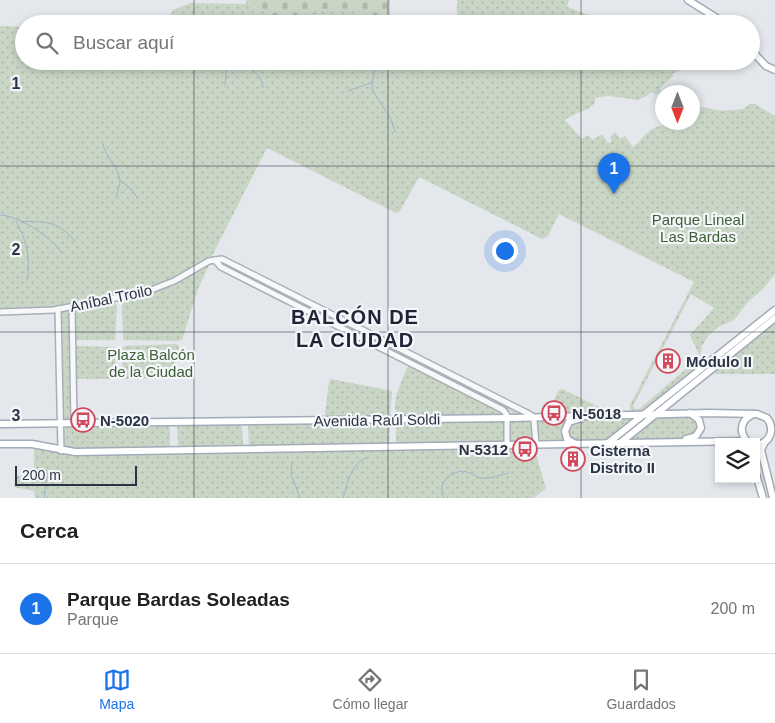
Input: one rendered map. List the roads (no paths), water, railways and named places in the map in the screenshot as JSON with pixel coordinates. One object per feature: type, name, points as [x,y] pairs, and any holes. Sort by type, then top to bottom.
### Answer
[{"type":"main road","points":[[688,0],[712,15]]},
{"type":"main road","points":[[760,60],[766,66],[775,70]]},
{"type":"main road","points":[[607,443],[775,310]]},
{"type":"main road","points":[[620,443],[775,318]]},
{"type":"main road","points":[[666,404],[666,410],[673,414]]},
{"type":"main road","points":[[673,442],[693,438],[700,431],[701,425],[699,420],[689,413]]},
{"type":"main road","name":"Avenida Raúl Soldi","points":[[0,424],[507,418],[689,413],[755,414]]},
{"type":"main road","points":[[745,438],[742,433],[742,424],[748,416],[755,414],[765,416],[772,426],[770,436],[760,444],[773,498]]},
{"type":"main road","points":[[578,444],[571,443],[566,438],[566,426],[572,420],[585,419],[592,416]]},
{"type":"main road","name":"Avenida Raúl Soldi","points":[[0,444],[32,444],[61,451],[75,452],[715,441]]},
{"type":"main road","points":[[759,483],[763,498]]},
{"type":"street","points":[[215,260],[222,259],[533,417],[536,445]]},
{"type":"street","name":"Aníbal Troilo","points":[[0,312],[58,309],[156,289],[208,261],[215,260]]},
{"type":"street","points":[[215,260],[221,266],[501,408],[506,412],[507,418],[507,446]]},
{"type":"street","points":[[72,306],[74,424]]},
{"type":"street","points":[[58,309],[61,451]]},
{"type":"waterway","points":[[225,86],[226,70]]},
{"type":"waterway","points":[[252,70],[260,78],[263,88]]},
{"type":"waterway","points":[[374,70],[373,91],[391,119],[395,132]]},
{"type":"waterway","points":[[348,91],[373,82]]},
{"type":"waterway","points":[[103,144],[119,176],[120,183],[116,197]]},
{"type":"waterway","points":[[120,180],[137,197]]},
{"type":"waterway","points":[[0,215],[26,223],[43,234],[62,253]]},
{"type":"waterway","points":[[16,221],[23,235],[27,250],[29,265],[27,280]]},
{"type":"waterway","points":[[21,222],[36,221],[58,226],[70,235],[75,242]]},
{"type":"waterway","points":[[343,498],[353,470],[356,465],[366,458]]},
{"type":"waterway","points":[[292,462],[291,474],[300,498]]},
{"type":"waterway","points":[[444,498],[443,483],[448,477],[456,473],[463,471],[485,478],[509,473]]},
{"type":"waterway","points":[[44,498],[47,473]]},
{"type":"place","name":"Parque Bardas Soleadas","points":[[614,194]]},
{"type":"place","name":"Módulo II","points":[[668,361]]},
{"type":"place","name":"N-5018","points":[[554,413]]},
{"type":"place","name":"N-5020","points":[[83,420]]},
{"type":"place","name":"N-5312","points":[[525,449]]},
{"type":"place","name":"Cisterna Distrito II","points":[[573,459]]},
{"type":"district","name":"BALCÓN DE LA CIUDAD","points":[[355,328]]},
{"type":"park label","name":"Parque Lineal Las Bardas","points":[[698,228]]},
{"type":"park label","name":"Plaza Balcón de la Ciudad","points":[[151,362]]}]
